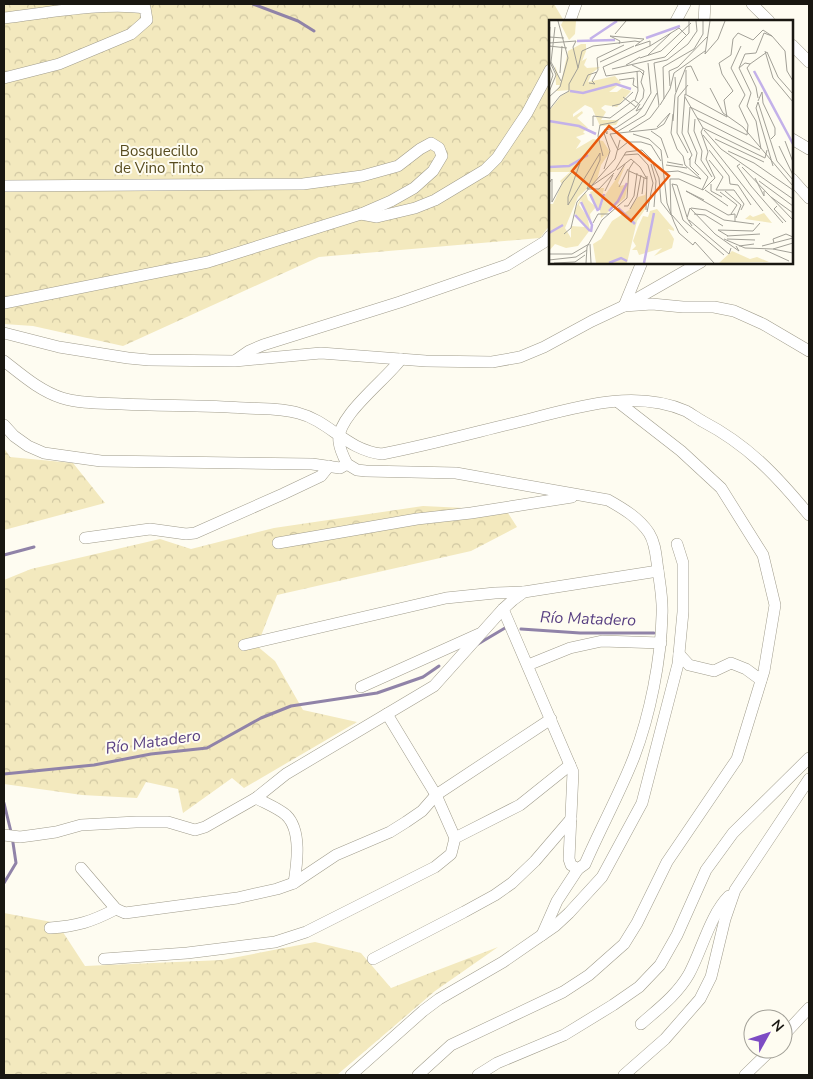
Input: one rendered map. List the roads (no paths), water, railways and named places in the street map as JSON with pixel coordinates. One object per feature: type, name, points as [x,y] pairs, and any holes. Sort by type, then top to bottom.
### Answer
[{"type":"street","points":[[570,20],[576,4]]},
{"type":"street","points":[[677,20],[685,4]]},
{"type":"street","points":[[704,20],[705,4]]},
{"type":"street","points":[[752,4],[768,20]]},
{"type":"street","points":[[4,18],[106,6],[132,6],[145,8],[147,20],[130,34],[59,64],[4,78]]},
{"type":"street","points":[[793,46],[809,62]]},
{"type":"street","points":[[362,214],[376,216],[415,208],[442,196],[485,170],[497,158],[527,113],[549,72]]},
{"type":"street","points":[[793,140],[809,149]]},
{"type":"street","points":[[4,186],[303,184],[362,176],[398,166],[431,143],[439,148],[442,156],[433,171],[414,188],[362,214],[208,262],[4,303]]},
{"type":"street","points":[[793,180],[809,198]]},
{"type":"street","points":[[234,361],[263,345],[400,302],[507,265],[549,237]]},
{"type":"street","points":[[624,306],[641,264]]},
{"type":"street","points":[[4,334],[59,347],[128,358],[234,361],[321,354],[492,362],[520,357],[624,306],[698,264]]},
{"type":"street","points":[[624,306],[652,304],[734,311],[763,324],[809,351]]},
{"type":"street","points":[[401,359],[350,414],[338,443],[347,464],[357,470],[366,471],[456,474],[608,500],[624,509],[643,526],[650,534],[656,548],[662,614],[661,643],[652,697],[625,780],[585,864],[578,869],[557,901],[542,936]]},
{"type":"street","points":[[4,361],[51,393],[70,400],[98,403],[283,410],[312,418],[363,451],[382,454],[587,404],[632,401],[674,407],[686,411],[720,429],[737,442],[772,472],[809,515]]},
{"type":"street","points":[[418,1075],[451,1045],[563,992],[589,975],[624,944],[637,923],[667,862],[737,759],[764,671],[775,605],[763,556],[721,488],[681,451],[618,402]]},
{"type":"street","points":[[4,425],[14,436],[28,446],[44,453],[102,462],[312,464],[340,468],[347,464]]},
{"type":"street","points":[[85,538],[150,529],[186,534],[195,532],[321,476],[329,466]]},
{"type":"street","points":[[278,543],[417,519],[471,514],[582,495]]},
{"type":"street","points":[[351,1075],[422,1011],[542,936],[569,913],[602,877],[642,803],[678,664],[683,612],[683,564],[677,544]]},
{"type":"street","points":[[244,645],[446,598],[524,592],[658,571]]},
{"type":"street","points":[[4,835],[20,837],[81,825],[136,822],[168,822],[194,830],[212,824],[256,798],[286,774],[434,686],[503,609],[524,592]]},
{"type":"street","points":[[503,609],[573,772],[570,862],[573,868],[578,869]]},
{"type":"street","points":[[361,687],[483,632]]},
{"type":"street","points":[[528,665],[570,648],[602,641],[661,643]]},
{"type":"street","points":[[679,654],[689,665],[714,671],[731,663],[746,669],[761,680]]},
{"type":"street","points":[[104,959],[187,953],[276,942],[306,932],[436,867],[451,854],[455,838],[436,795],[387,714]]},
{"type":"street","points":[[81,868],[116,909],[125,913],[237,898],[277,889],[294,883],[336,855],[390,832],[422,811],[436,795],[551,719]]},
{"type":"street","points":[[478,1075],[497,1064],[564,1035],[613,1006],[638,987],[660,965],[677,935],[706,870],[733,833],[809,758]]},
{"type":"street","points":[[455,838],[520,805],[570,765]]},
{"type":"street","points":[[641,1024],[674,995],[688,975],[725,900],[735,890],[809,779]]},
{"type":"street","points":[[256,798],[287,816],[295,829],[297,860],[294,883]]},
{"type":"street","points":[[373,959],[464,912],[507,887],[535,860],[571,819]]},
{"type":"street","points":[[624,1075],[665,1039],[700,999],[711,977],[725,918],[735,890]]},
{"type":"street","points":[[50,928],[77,926],[116,909]]},
{"type":"street","points":[[793,1025],[809,1008]]},
{"type":"street","points":[[745,1075],[762,1059]]},
{"type":"waterway","points":[[253,4],[298,21],[314,31]]},
{"type":"waterway","points":[[4,555],[34,547]]},
{"type":"waterway","name":"Río Matadero","points":[[478,644],[505,628]]},
{"type":"waterway","name":"Río Matadero","points":[[521,629],[580,633],[654,633]]},
{"type":"waterway","name":"Río Matadero","points":[[4,774],[94,765],[151,754],[207,748],[261,718],[291,706],[377,693],[423,677],[439,666]]},
{"type":"waterway","points":[[4,803],[16,863],[4,883]]},
{"type":"park label","name":"Bosquecillo de Vino Tinto","points":[[159,160]]}]
